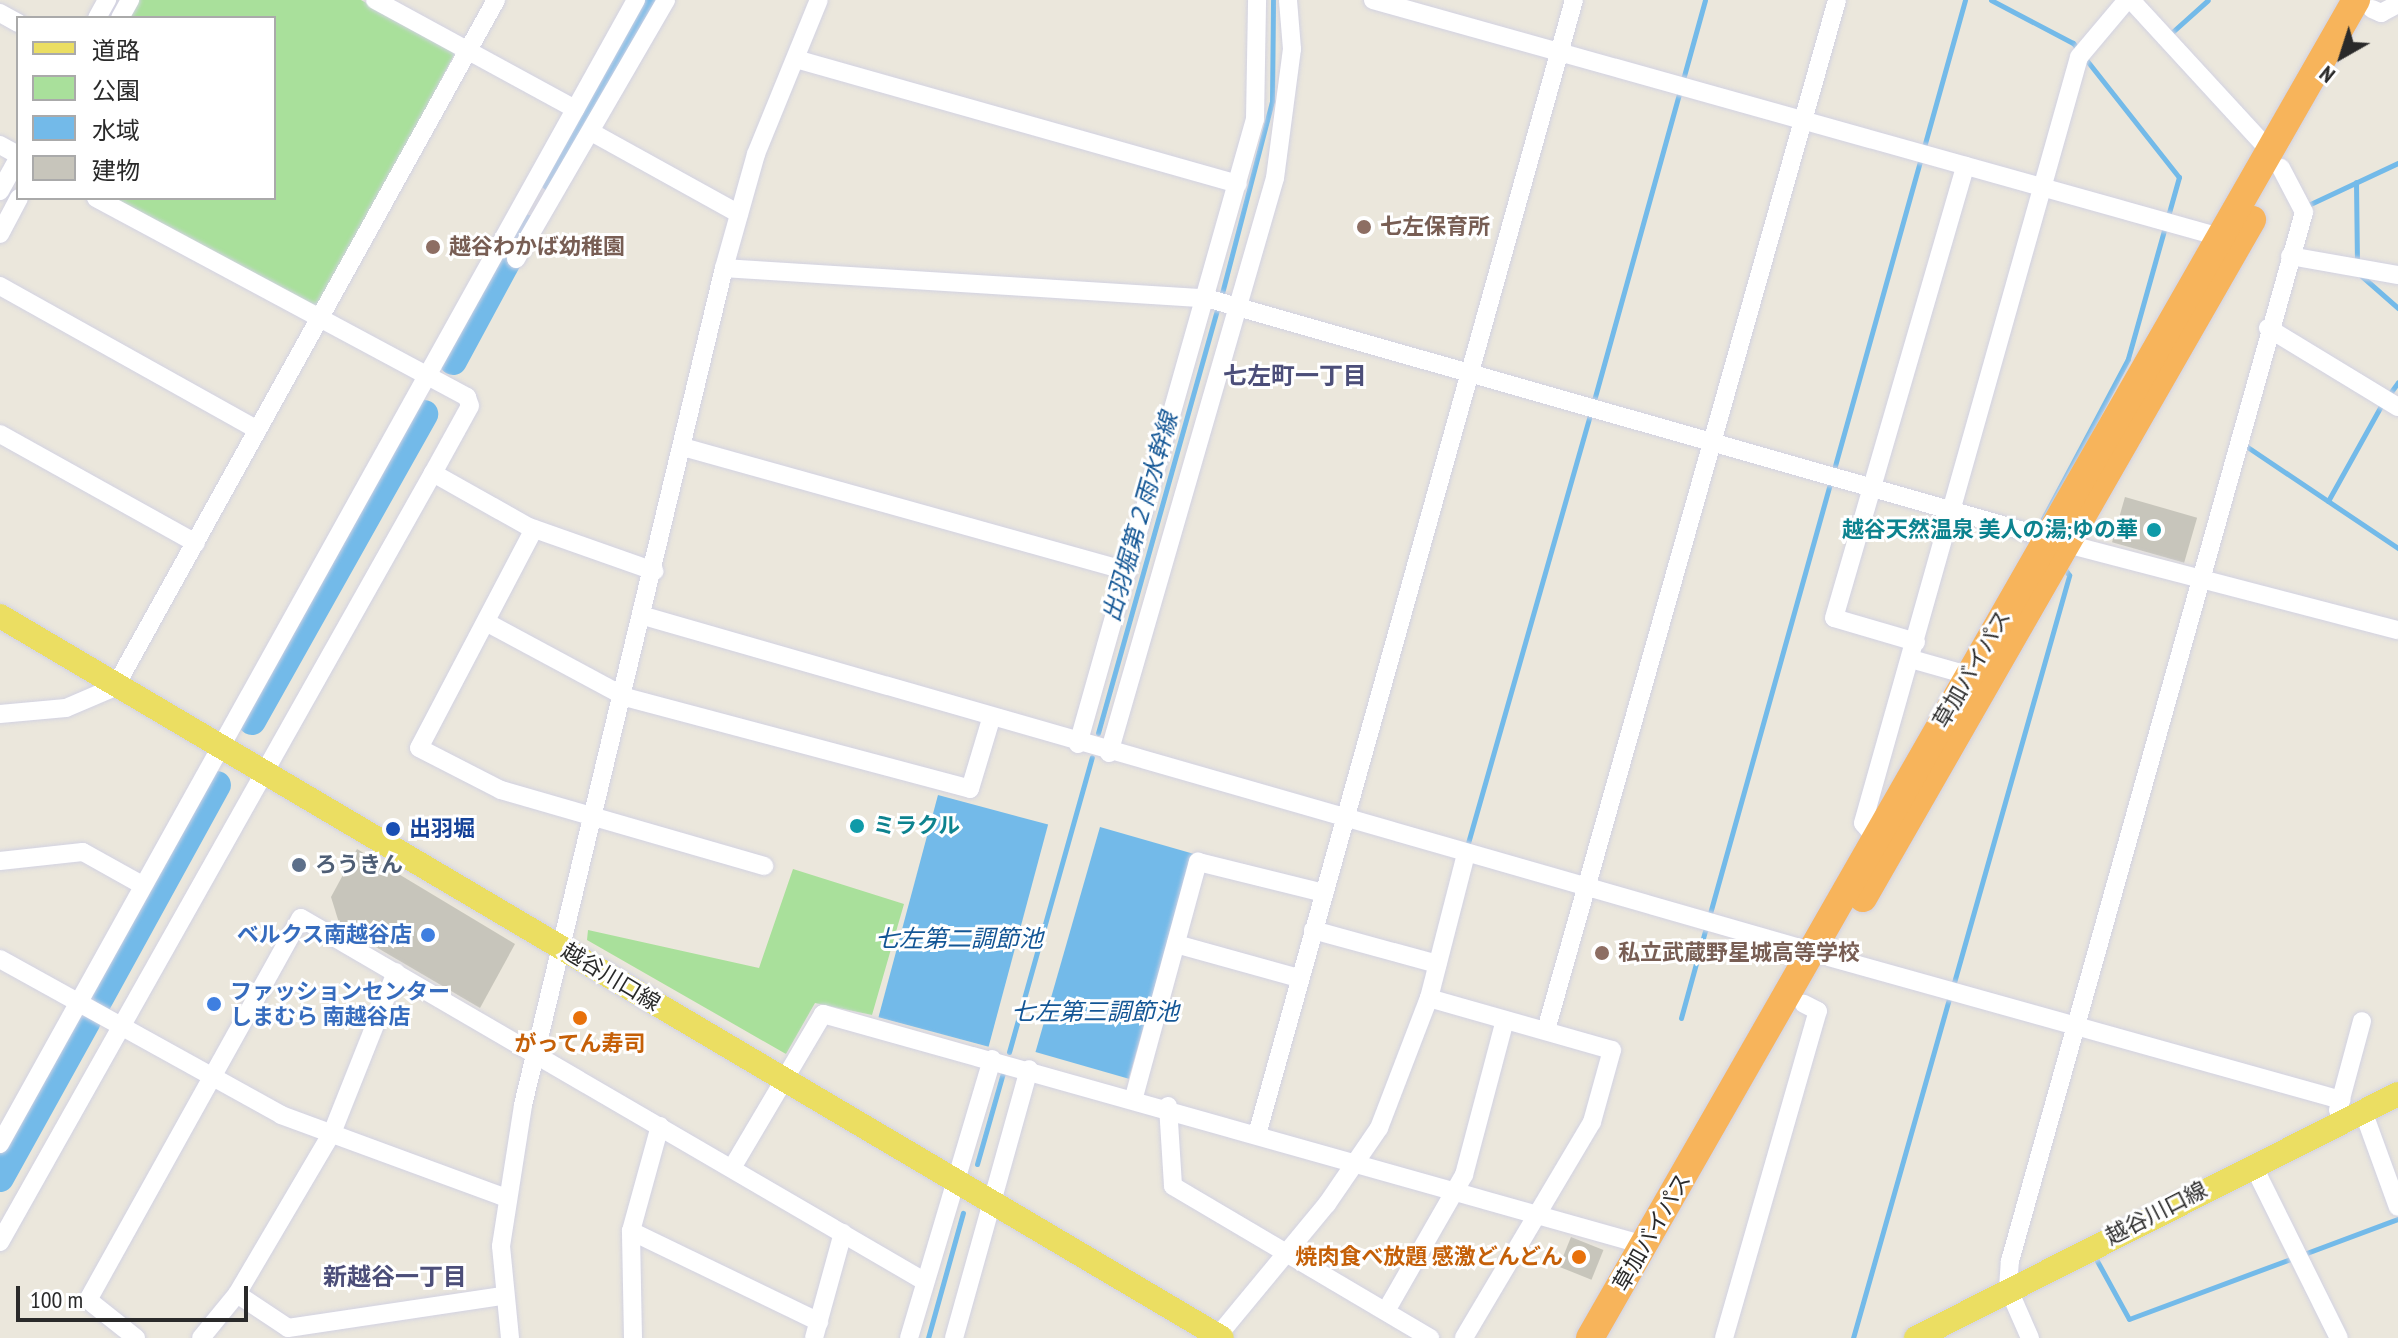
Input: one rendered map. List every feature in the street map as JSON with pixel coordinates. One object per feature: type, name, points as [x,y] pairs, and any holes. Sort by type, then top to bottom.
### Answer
[{"type":"highway","name":"草加バイパス","points":[[1590,1338],[1820,954],[2276,159],[2376,3]]},
{"type":"highway","name":"草加バイパス","points":[[1612,1338],[1804,1004],[1820,954],[1875,837],[1968,675],[2058,541],[2220,237],[2276,159]]},
{"type":"main road","name":"越谷川口線","points":[[0,616],[262,774],[1219,1337]]},
{"type":"main road","name":"越谷川口線","points":[[1916,1338],[2008,1288],[2334,1124],[2352,1105],[2398,1094]]},
{"type":"street","points":[[375,0],[575,109]]},
{"type":"street","points":[[0,714],[66,708],[115,687],[496,0]]},
{"type":"street","points":[[0,1144],[421,378],[636,0]]},
{"type":"street","points":[[516,259],[593,133],[666,0]]},
{"type":"street","points":[[510,1338],[503,1296],[504,1197],[537,1053],[625,697],[724,268],[739,214],[819,0]]},
{"type":"street","points":[[1078,744],[1238,184],[1258,95],[1257,0]]},
{"type":"street","points":[[1109,753],[1278,163],[1292,49],[1288,0]]},
{"type":"street","points":[[1373,0],[2220,237]]},
{"type":"street","points":[[1258,1131],[1574,0]]},
{"type":"street","points":[[1546,1030],[1837,0]]},
{"type":"street","points":[[1875,837],[1863,823],[1955,508],[2079,57],[2129,0],[2276,159],[2304,199],[2073,1026],[2008,1288],[2030,1338]]},
{"type":"street","points":[[796,59],[1238,184]]},
{"type":"street","points":[[593,133],[739,214]]},
{"type":"street","points":[[0,191],[16,160]]},
{"type":"street","points":[[1965,166],[1876,487],[1834,618],[1968,675]]},
{"type":"street","points":[[0,234],[18,200]]},
{"type":"street","points":[[0,1242],[470,406],[467,397],[421,378],[100,200]]},
{"type":"street","points":[[2290,256],[2398,275]]},
{"type":"street","points":[[724,268],[1206,298],[1955,508],[2058,541],[2398,630]]},
{"type":"street","points":[[0,286],[258,430]]},
{"type":"street","points":[[2268,328],[2398,407]]},
{"type":"street","points":[[0,434],[196,543]]},
{"type":"street","points":[[683,447],[1128,571]]},
{"type":"street","points":[[433,473],[534,529],[654,571]]},
{"type":"street","points":[[534,529],[419,748],[501,790],[764,866]]},
{"type":"street","points":[[644,616],[1109,753],[2352,1105]]},
{"type":"street","points":[[486,622],[625,697],[970,789],[991,719]]},
{"type":"street","points":[[1881,758],[1911,774]]},
{"type":"street","points":[[0,861],[83,852],[142,885]]},
{"type":"street","points":[[1219,1337],[1359,1160],[1395,1093],[1429,998],[1466,854]]},
{"type":"street","points":[[1134,1097],[1198,862],[1324,893]]},
{"type":"street","points":[[136,1338],[88,1300],[301,918],[924,1281]]},
{"type":"street","points":[[1313,930],[1437,964]]},
{"type":"street","points":[[1176,944],[1299,978]]},
{"type":"street","points":[[0,959],[75,1007],[119,1027],[281,1115],[504,1197]]},
{"type":"street","points":[[201,1338],[237,1294],[332,1133],[396,972]]},
{"type":"street","points":[[1429,998],[1612,1050],[1592,1122],[1464,1338]]},
{"type":"street","points":[[1724,1338],[1818,1011],[1804,1004]]},
{"type":"street","points":[[732,1168],[823,1014],[1539,1210],[1644,1245]]},
{"type":"street","points":[[1386,1311],[1458,1188],[1505,1020]]},
{"type":"street","points":[[2362,1021],[2352,1105],[2398,1207]]},
{"type":"street","points":[[909,1338],[992,1059]]},
{"type":"street","points":[[954,1338],[1029,1069]]},
{"type":"street","points":[[1168,1106],[1173,1186],[1430,1338]]},
{"type":"street","points":[[633,1338],[631,1231],[660,1126]]},
{"type":"street","points":[[2253,1165],[2339,1338]]},
{"type":"street","points":[[631,1231],[816,1330],[843,1233]]},
{"type":"street","points":[[237,1294],[288,1328],[503,1296]]},
{"type":"green space","points":[[139,0],[361,0],[456,51],[319,314],[116,200],[276,200],[276,16],[130,16]]},
{"type":"green space","points":[[793,869],[904,904],[872,1015],[815,1003],[786,1054],[587,940],[588,930],[759,968]]},
{"type":"water","name":"七左第二調節池","points":[[938,795],[1048,825],[989,1047],[878,1017]]},
{"type":"water","name":"七左第三調節池","points":[[1100,827],[1193,854],[1129,1079],[1036,1052]]},
{"type":"building","name":"越谷天然温泉 美人の湯;ゆの華","points":[[2125,497],[2197,518],[2184,563],[2112,542]]},
{"type":"building","name":"ベルクス南越谷店","points":[[357,849],[515,944],[480,1008],[340,926],[331,897]]},
{"type":"building","name":"焼肉食べ放題 感激どんどん","points":[[1571,1237],[1603,1250],[1591,1280],[1559,1267]]},
{"type":"waterway","points":[[553,178],[652,0]]},
{"type":"waterway","name":"出羽堀第２雨水幹線","points":[[1221,297],[1272,101],[1273,0]]},
{"type":"waterway","points":[[1593,404],[1705,0]]},
{"type":"waterway","points":[[1709,917],[1965,0]]},
{"type":"waterway","points":[[1991,0],[2073,43],[2179,177],[2128,359],[2038,528]]},
{"type":"waterway","points":[[2169,35],[2208,0]]},
{"type":"waterway","points":[[2304,207],[2398,163]]},
{"type":"waterway","points":[[2356,182],[2357,262]]},
{"type":"waterway","points":[[453,361],[525,228]]},
{"type":"waterway","points":[[2357,272],[2398,308]]},
{"type":"waterway","name":"出羽堀第２雨水幹線","points":[[1098,733],[1217,311]]},
{"type":"waterway","points":[[2388,396],[2398,382]]},
{"type":"waterway","points":[[2328,501],[2382,404]]},
{"type":"waterway","points":[[252,721],[424,414]]},
{"type":"waterway","points":[[1468,843],[1590,414]]},
{"type":"waterway","points":[[2243,444],[2398,548]]},
{"type":"waterway","points":[[1953,986],[2069,575],[2063,566]]},
{"type":"waterway","name":"出羽堀第２雨水幹線","points":[[1009,1052],[1092,757]]},
{"type":"waterway","points":[[96,1005],[217,785]]},
{"type":"waterway","points":[[1681,1018],[1706,927]]},
{"type":"waterway","points":[[1853,1338],[1950,996]]},
{"type":"waterway","points":[[0,1178],[87,1021]]},
{"type":"waterway","name":"出羽堀第２雨水幹線","points":[[977,1164],[1004,1069]]},
{"type":"waterway","name":"出羽堀第２雨水幹線","points":[[928,1338],[963,1213]]},
{"type":"waterway","points":[[2096,1259],[2129,1319],[2398,1219]]},
{"type":"place","name":"七左保育所","points":[[1364,227]]},
{"type":"place","name":"越谷わかば幼稚園","points":[[433,247]]},
{"type":"place","name":"越谷天然温泉 美人の湯;ゆの華","points":[[2154,530]]},
{"type":"place","name":"ミラクル","points":[[857,826]]},
{"type":"place","name":"出羽堀","points":[[393,829]]},
{"type":"place","name":"ろうきん","points":[[299,865]]},
{"type":"place","name":"ベルクス南越谷店","points":[[428,935]]},
{"type":"place","name":"私立武蔵野星城高等学校","points":[[1602,953]]},
{"type":"place","name":"ファッションセンター しまむら 南越谷店","points":[[214,1004]]},
{"type":"place","name":"がってん寿司","points":[[580,1018]]},
{"type":"place","name":"焼肉食べ放題 感激どんどん","points":[[1579,1257]]},
{"type":"district","name":"七左町一丁目","points":[[1295,376]]},
{"type":"district","name":"新越谷一丁目","points":[[395,1277]]}]
